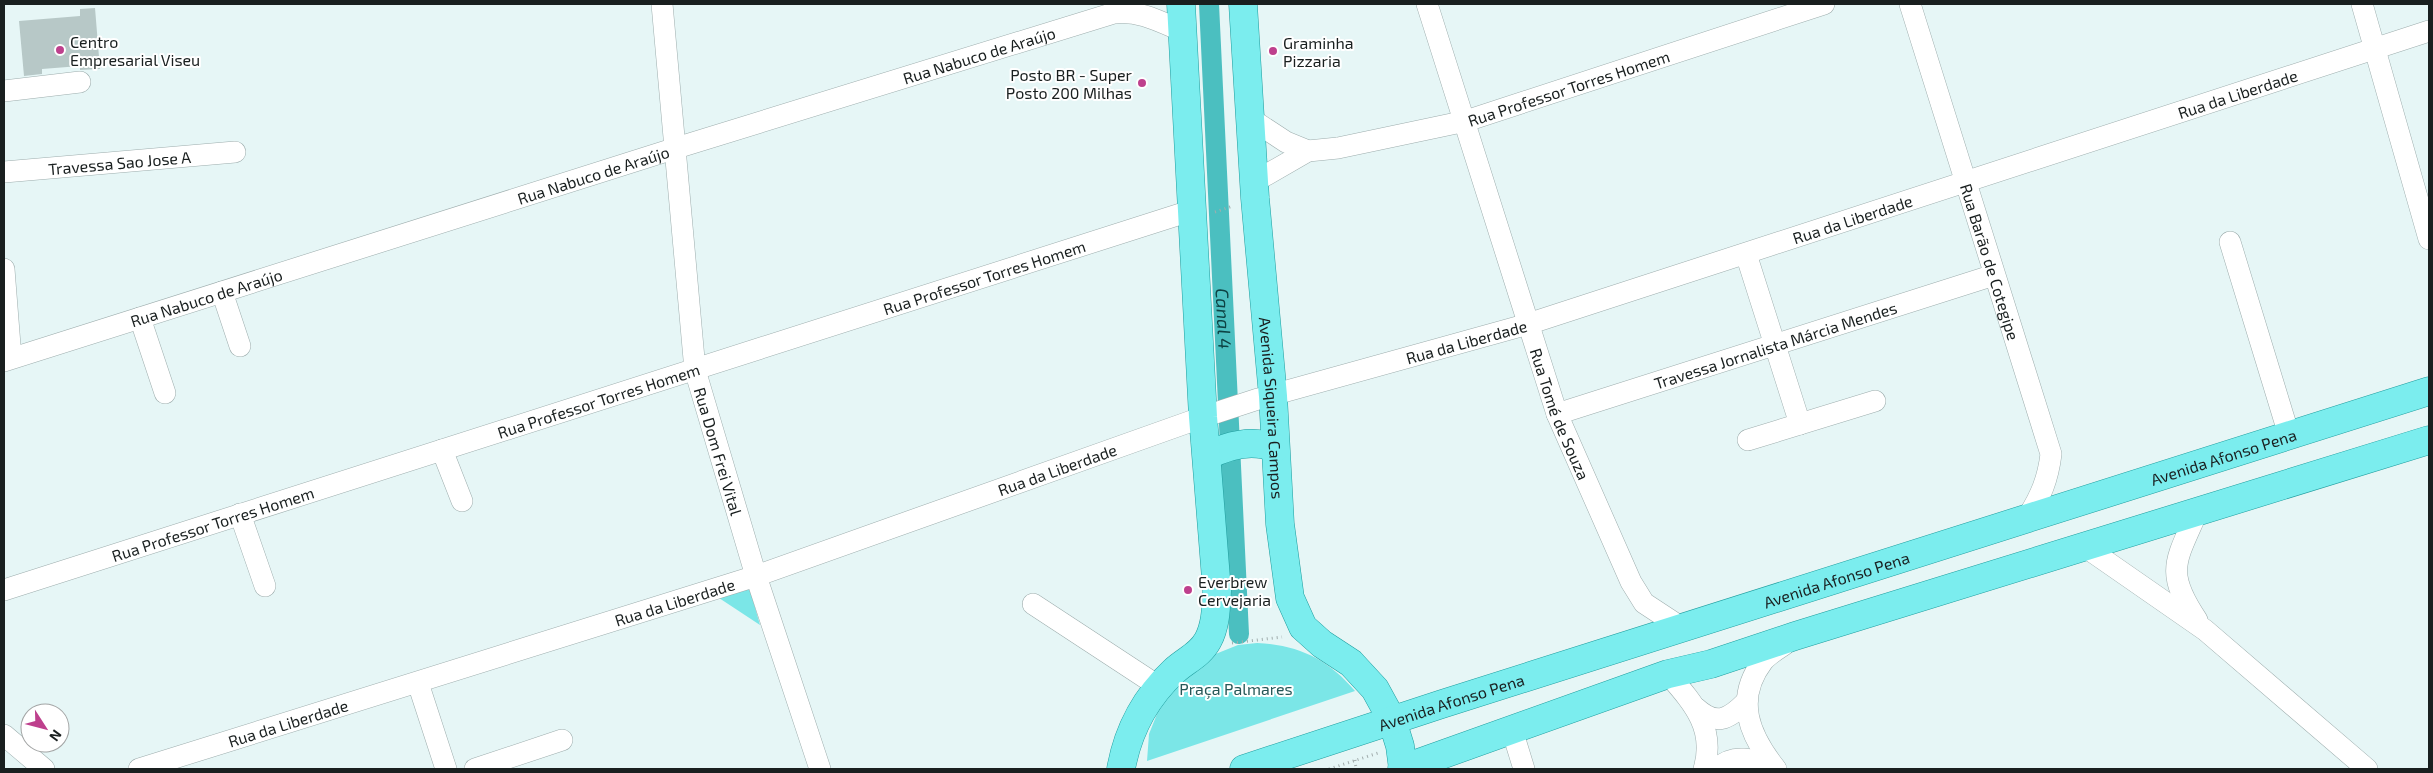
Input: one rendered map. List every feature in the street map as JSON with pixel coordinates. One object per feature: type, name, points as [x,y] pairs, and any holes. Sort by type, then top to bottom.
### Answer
[{"type":"main road","points":[[1121,769],[1131,730],[1143,707],[1158,686],[1176,669],[1198,654],[1208,640],[1215,617],[1218,592],[1215,451],[1211,414],[1200,212],[1181,4]]},
{"type":"main road","name":"Avenida Siqueira Campos","points":[[1243,4],[1269,445],[1290,598],[1303,628],[1322,644],[1351,663],[1375,689],[1392,720],[1400,746],[1403,769]]},
{"type":"main road","name":"Avenida Afonso Pena","points":[[1244,769],[1392,720],[2429,391]]},
{"type":"main road","points":[[1403,769],[1668,674],[1711,664],[2198,510],[2429,440]]},
{"type":"main road","points":[[1215,451],[1269,445]]},
{"type":"street","name":"Rua Dom Frei Vital","points":[[662,4],[673,149],[694,370],[756,576],[820,769]]},
{"type":"street","points":[[1056,30],[1096,4]]},
{"type":"street","name":"Rua Tomé de Souza","points":[[1426,4],[1466,121],[1556,414],[1631,582],[1644,603],[1682,628]]},
{"type":"street","name":"Rua Professor Torres Homem","points":[[1254,182],[1308,151],[1338,148],[1466,121],[1824,4]]},
{"type":"street","name":"Rua Barão de Cotegipe","points":[[1910,4],[2051,454],[2049,474],[2042,495],[2027,518]]},
{"type":"street","points":[[2362,4],[2377,50],[2429,239]]},
{"type":"street","name":"Rua Nabuco de Araújo","points":[[8,360],[673,149],[1114,13],[1128,11],[1140,13],[1182,31]]},
{"type":"street","name":"Rua da Liberdade","points":[[139,769],[756,576],[1211,414],[1528,324],[1965,181],[2377,50],[2429,31]]},
{"type":"street","points":[[4,91],[80,82]]},
{"type":"street","name":"Rua Professor Torres Homem","points":[[1250,119],[1286,142],[1308,151]]},
{"type":"street","name":"Travessa Sao Jose A","points":[[4,172],[235,152]]},
{"type":"street","name":"Rua Professor Torres Homem","points":[[4,590],[694,370],[1200,212]]},
{"type":"street","points":[[2230,242],[2289,435]]},
{"type":"street","points":[[1746,254],[1800,424]]},
{"type":"street","points":[[4,269],[8,360]]},
{"type":"street","name":"Travessa Jornalista Márcia Mendes","points":[[1556,414],[1994,275]]},
{"type":"street","points":[[222,292],[240,346]]},
{"type":"street","points":[[140,318],[165,393]]},
{"type":"street","points":[[1748,440],[1875,401]]},
{"type":"street","points":[[442,450],[462,501]]},
{"type":"street","points":[[2198,510],[2176,569],[2179,591],[2205,630]]},
{"type":"street","points":[[240,514],[265,586]]},
{"type":"street","points":[[2084,546],[2205,630],[2367,769]]},
{"type":"street","points":[[1033,604],[1158,686]]},
{"type":"street","points":[[1776,769],[1748,720],[1746,702],[1752,679],[1764,660],[1795,636]]},
{"type":"street","points":[[1668,674],[1696,708],[1706,716],[1722,719],[1735,713],[1746,702]]},
{"type":"street","points":[[418,683],[446,769]]},
{"type":"street","points":[[1696,708],[1706,729],[1708,747],[1704,769]]},
{"type":"street","points":[[1512,730],[1524,769]]},
{"type":"street","points":[[4,735],[44,769]]},
{"type":"street","points":[[475,769],[562,740]]},
{"type":"street","points":[[1716,769],[1726,761],[1737,758],[1752,759],[1776,769]]},
{"type":"path","points":[[1200,212],[1237,205]]},
{"type":"path","points":[[1232,642],[1280,638]]},
{"type":"path","points":[[1355,760],[1356,769]]},
{"type":"green space","points":[[749,586],[760,625],[716,596]]},
{"type":"green space","name":"Praça Palmares","points":[[1257,643],[1286,647],[1311,656],[1334,670],[1355,691],[1147,761],[1149,734],[1163,699],[1203,659],[1238,645]]},
{"type":"building","name":"Centro Empresarial Viseu","points":[[95,8],[100,69],[80,70],[80,66],[42,69],[42,74],[24,76],[19,21],[80,16],[80,9]]},
{"type":"waterway","name":"Canal 4","points":[[1209,4],[1239,634]]},
{"type":"place","name":"Centro Empresarial Viseu","points":[[60,50]]},
{"type":"place","name":"Graminha Pizzaria","points":[[1273,51]]},
{"type":"place","name":"Posto BR - Super Posto 200 Milhas","points":[[1142,83]]},
{"type":"place","name":"Everbrew Cervejaria","points":[[1188,590]]}]
